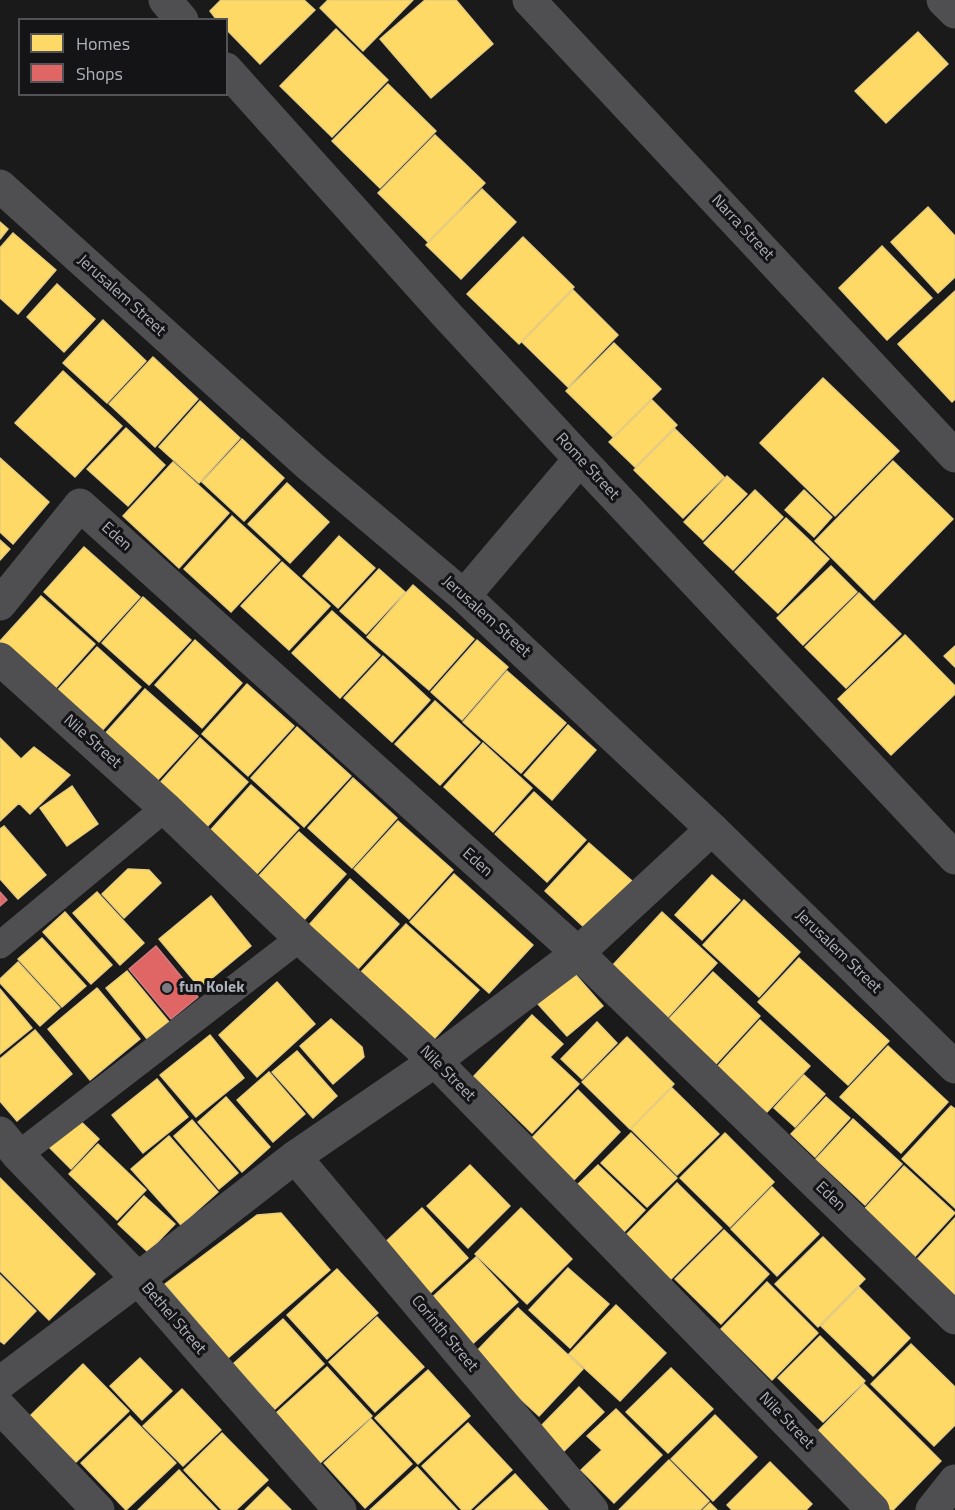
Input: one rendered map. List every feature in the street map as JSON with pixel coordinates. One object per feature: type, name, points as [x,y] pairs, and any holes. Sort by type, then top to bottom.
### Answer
[{"type":"street","points":[[165,0],[180,18]]},
{"type":"street","name":"Narra Street","points":[[529,0],[955,456]]},
{"type":"street","points":[[943,0],[955,12]]},
{"type":"street","name":"Rome Street","points":[[228,71],[445,313],[955,858]]},
{"type":"street","name":"Jerusalem Street","points":[[0,186],[310,467],[464,596],[712,829],[955,1067]]},
{"type":"street","points":[[464,596],[580,459]]},
{"type":"street","name":"Eden","points":[[0,604],[80,506],[578,953],[955,1318]]},
{"type":"street","name":"Nile Street","points":[[0,659],[165,808],[300,938],[435,1060],[873,1510]]},
{"type":"street","points":[[0,1383],[295,1157],[435,1060],[578,953],[712,829]]},
{"type":"street","name":"Bethel Street","points":[[9,1144],[138,1279],[340,1510]]},
{"type":"street","name":"Corinth Street","points":[[295,1157],[592,1510]]},
{"type":"street","points":[[0,1407],[98,1510]]},
{"type":"street","points":[[932,1510],[955,1481]]},
{"type":"lane","points":[[0,945],[165,808]]},
{"type":"lane","points":[[9,1144],[300,938]]},
{"type":"building: Homes","points":[[221,0],[304,0],[315,10],[260,64],[228,31],[228,18],[215,18],[210,11]]},
{"type":"building: Homes","points":[[328,0],[413,0],[363,51],[320,8]]},
{"type":"building: Homes","points":[[425,0],[456,0],[493,44],[431,98],[380,39]]},
{"type":"building: Homes","points":[[336,29],[388,80],[332,137],[280,86]]},
{"type":"building: Homes","points":[[918,32],[948,64],[886,123],[855,91]]},
{"type":"building: Homes","points":[[388,84],[436,131],[380,188],[332,141]]},
{"type":"building: Homes","points":[[435,135],[485,183],[428,242],[378,193]]},
{"type":"building: Homes","points":[[482,189],[516,222],[461,279],[426,245]]},
{"type":"building: Homes","points":[[928,207],[955,236],[955,277],[938,293],[891,242]]},
{"type":"building: Homes","points":[[0,222],[8,229],[0,239]]},
{"type":"building: Homes","points":[[13,233],[56,270],[18,314],[0,298],[0,248]]},
{"type":"building: Homes","points":[[523,237],[574,287],[519,344],[467,294]]},
{"type":"building: Homes","points":[[882,246],[932,298],[887,340],[839,288]]},
{"type":"building: Homes","points":[[57,284],[95,319],[64,352],[27,317]]},
{"type":"building: Homes","points":[[573,290],[618,335],[568,387],[522,342]]},
{"type":"building: Homes","points":[[955,291],[955,399],[952,402],[898,344]]},
{"type":"building: Homes","points":[[103,320],[146,361],[107,403],[63,363]]},
{"type":"building: Homes","points":[[614,343],[661,389],[613,437],[566,391]]},
{"type":"building: Homes","points":[[153,357],[198,399],[155,447],[109,404]]},
{"type":"building: Homes","points":[[63,371],[122,426],[75,477],[15,423]]},
{"type":"building: Homes","points":[[823,378],[899,451],[835,516],[760,443]]},
{"type":"building: Homes","points":[[652,400],[677,425],[635,467],[609,442]]},
{"type":"building: Homes","points":[[200,401],[240,438],[199,483],[159,447]]},
{"type":"building: Homes","points":[[126,428],[165,465],[128,506],[87,469]]},
{"type":"building: Homes","points":[[675,429],[724,477],[683,518],[634,470]]},
{"type":"building: Homes","points":[[242,439],[284,478],[244,521],[202,482]]},
{"type":"building: Homes","points":[[0,458],[49,502],[13,544],[0,532]]},
{"type":"building: Homes","points":[[893,461],[953,519],[874,600],[815,541]]},
{"type":"building: Homes","points":[[173,462],[229,513],[179,568],[123,516]]},
{"type":"building: Homes","points":[[727,476],[747,494],[703,540],[684,522]]},
{"type":"building: Homes","points":[[287,483],[329,522],[290,563],[248,524]]},
{"type":"building: Homes","points":[[755,490],[783,517],[733,570],[704,543]]},
{"type":"building: Homes","points":[[804,490],[832,517],[814,537],[785,510]]},
{"type":"building: Homes","points":[[232,516],[280,560],[231,612],[184,569]]},
{"type":"building: Homes","points":[[786,518],[829,559],[778,613],[735,572]]},
{"type":"building: Homes","points":[[339,536],[375,568],[338,608],[303,576]]},
{"type":"building: Homes","points":[[0,540],[10,549],[0,560]]},
{"type":"building: Homes","points":[[84,547],[140,597],[99,642],[44,592]]},
{"type":"building: Homes","points":[[282,562],[330,606],[289,650],[241,606]]},
{"type":"building: Homes","points":[[831,566],[857,592],[803,645],[777,618]]},
{"type":"building: Homes","points":[[379,569],[405,592],[366,634],[340,611]]},
{"type":"building: Homes","points":[[413,585],[474,639],[429,690],[367,637]]},
{"type":"building: Homes","points":[[859,593],[901,634],[846,688],[805,647]]},
{"type":"building: Homes","points":[[41,596],[95,644],[52,692],[0,644],[0,641]]},
{"type":"building: Homes","points":[[143,597],[191,640],[149,685],[102,643]]},
{"type":"building: Homes","points":[[332,611],[380,655],[340,698],[292,653]]},
{"type":"building: Homes","points":[[905,635],[955,686],[955,694],[891,755],[838,699]]},
{"type":"building: Homes","points":[[195,640],[242,683],[202,728],[155,685]]},
{"type":"building: Homes","points":[[477,640],[508,667],[462,720],[431,692]]},
{"type":"building: Homes","points":[[955,646],[955,667],[944,656]]},
{"type":"building: Homes","points":[[97,647],[141,687],[99,734],[54,694]]},
{"type":"building: Homes","points":[[383,656],[430,700],[392,742],[344,698]]},
{"type":"building: Homes","points":[[507,671],[566,723],[521,773],[463,722]]},
{"type":"building: Homes","points":[[247,684],[294,726],[248,776],[202,734]]},
{"type":"building: Homes","points":[[145,689],[198,736],[155,783],[103,736]]},
{"type":"building: Homes","points":[[435,701],[480,742],[440,785],[395,744]]},
{"type":"building: Homes","points":[[568,725],[596,750],[552,800],[524,775]]},
{"type":"building: Homes","points":[[297,727],[351,776],[304,827],[251,778]]},
{"type":"building: Homes","points":[[0,738],[21,759],[34,747],[70,775],[30,814],[19,803],[0,821]]},
{"type":"building: Homes","points":[[200,738],[248,782],[205,829],[158,785]]},
{"type":"building: Homes","points":[[483,743],[532,788],[493,832],[444,787]]},
{"type":"building: Homes","points":[[353,778],[397,818],[352,868],[308,828]]},
{"type":"building: Homes","points":[[251,785],[299,828],[255,876],[208,833]]},
{"type":"building: Homes","points":[[72,786],[98,824],[67,846],[40,808]]},
{"type":"building: Homes","points":[[534,792],[586,840],[547,882],[495,834]]},
{"type":"building: Homes","points":[[398,821],[453,870],[409,919],[354,869]]},
{"type":"building: Homes","points":[[4,826],[46,875],[18,899],[0,879],[0,829]]},
{"type":"building: Homes","points":[[299,832],[346,874],[304,920],[257,878]]},
{"type":"building: Homes","points":[[589,843],[632,881],[587,930],[545,891]]},
{"type":"building: Homes","points":[[128,869],[149,870],[161,883],[124,918],[102,894]]},
{"type":"building: Homes","points":[[454,874],[533,945],[489,993],[410,922]]},
{"type":"building: Homes","points":[[712,875],[740,900],[702,940],[675,915]]},
{"type":"building: Homes","points":[[350,879],[399,924],[357,970],[309,925]]},
{"type":"building: Homes","points":[[97,892],[144,943],[120,965],[73,913]]},
{"type":"building: Homes","points":[[211,896],[251,946],[200,988],[159,939]]},
{"type":"building: Homes","points":[[744,900],[800,952],[759,997],[703,945]]},
{"type":"building: Homes","points":[[65,912],[112,965],[91,984],[43,932]]},
{"type":"building: Homes","points":[[662,912],[717,963],[668,1017],[612,966]]},
{"type":"building: Homes","points":[[406,924],[479,990],[434,1039],[361,972]]},
{"type":"building: Homes","points":[[42,938],[86,986],[62,1007],[18,959]]},
{"type":"building: Homes","points":[[799,958],[889,1041],[848,1085],[758,1002]]},
{"type":"building: Homes","points":[[18,962],[60,1008],[40,1026],[0,983],[0,979]]},
{"type":"building: Homes","points":[[127,971],[169,1022],[148,1040],[106,988]]},
{"type":"building: Homes","points":[[713,972],[760,1016],[716,1064],[668,1020]]},
{"type":"building: Homes","points":[[574,973],[603,1006],[567,1036],[538,1004]]},
{"type":"building: Homes","points":[[277,982],[315,1024],[257,1077],[219,1035]]},
{"type":"building: Homes","points":[[97,988],[140,1039],[90,1080],[48,1029]]},
{"type":"building: Homes","points":[[0,989],[32,1028],[0,1054]]},
{"type":"building: Homes","points":[[532,1015],[563,1044],[550,1057],[579,1084],[532,1133],[474,1076]]},
{"type":"building: Homes","points":[[331,1019],[362,1047],[364,1057],[333,1084],[300,1046]]},
{"type":"building: Homes","points":[[760,1020],[810,1066],[767,1112],[717,1067]]},
{"type":"building: Homes","points":[[597,1022],[617,1043],[582,1079],[561,1059]]},
{"type":"building: Homes","points":[[35,1030],[72,1074],[17,1121],[0,1101],[0,1059]]},
{"type":"building: Homes","points":[[210,1035],[244,1078],[196,1117],[160,1075]]},
{"type":"building: Homes","points":[[627,1037],[674,1084],[630,1129],[582,1082]]},
{"type":"building: Homes","points":[[888,1046],[948,1102],[901,1153],[840,1097]]},
{"type":"building: Homes","points":[[297,1051],[337,1096],[313,1118],[272,1072]]},
{"type":"building: Homes","points":[[269,1072],[305,1114],[273,1142],[237,1100]]},
{"type":"building: Homes","points":[[804,1075],[825,1094],[795,1127],[774,1108]]},
{"type":"building: Homes","points":[[157,1079],[188,1117],[143,1153],[112,1115]]},
{"type":"building: Homes","points":[[672,1088],[719,1134],[677,1175],[631,1129]]},
{"type":"building: Homes","points":[[578,1090],[620,1132],[572,1182],[529,1141]]},
{"type":"building: Homes","points":[[226,1097],[270,1147],[242,1172],[198,1122]]},
{"type":"building: Homes","points":[[826,1097],[850,1118],[815,1157],[791,1134]]},
{"type":"building: Homes","points":[[951,1106],[955,1109],[955,1208],[902,1159]]},
{"type":"building: Homes","points":[[73,1114],[99,1139],[71,1169],[45,1143]]},
{"type":"building: Homes","points":[[853,1119],[902,1164],[865,1205],[816,1159]]},
{"type":"building: Homes","points":[[192,1120],[238,1173],[219,1189],[174,1136]]},
{"type":"building: Homes","points":[[631,1133],[677,1178],[647,1207],[601,1163]]},
{"type":"building: Homes","points":[[725,1133],[774,1182],[730,1227],[680,1178]]},
{"type":"building: Homes","points":[[169,1136],[218,1192],[181,1225],[131,1169]]},
{"type":"building: Homes","points":[[98,1144],[146,1190],[117,1220],[69,1174]]},
{"type":"building: Homes","points":[[470,1165],[510,1206],[468,1248],[427,1206]]},
{"type":"building: Homes","points":[[598,1165],[645,1210],[622,1234],[574,1188]]},
{"type":"building: Homes","points":[[904,1166],[955,1213],[910,1262],[859,1215]]},
{"type":"building: Homes","points":[[0,1178],[95,1274],[49,1320],[0,1271]]},
{"type":"building: Homes","points":[[677,1183],[722,1228],[670,1280],[625,1236]]},
{"type":"building: Homes","points":[[772,1187],[819,1234],[777,1276],[731,1229]]},
{"type":"building: Homes","points":[[144,1196],[175,1224],[148,1252],[118,1224]]},
{"type":"building: Homes","points":[[422,1208],[468,1258],[426,1297],[379,1248]]},
{"type":"building: Homes","points":[[521,1208],[572,1259],[527,1304],[475,1254]]},
{"type":"building: Homes","points":[[281,1213],[330,1270],[228,1358],[165,1284],[257,1215]]},
{"type":"building: Homes","points":[[955,1218],[955,1304],[912,1265]]},
{"type":"building: Homes","points":[[724,1230],[769,1274],[721,1324],[675,1279]]},
{"type":"building: Homes","points":[[823,1237],[865,1279],[818,1327],[775,1284]]},
{"type":"building: Homes","points":[[476,1257],[518,1302],[467,1349],[425,1304]]},
{"type":"building: Homes","points":[[568,1268],[609,1304],[570,1348],[529,1310]]},
{"type":"building: Homes","points":[[337,1269],[378,1313],[327,1359],[287,1315]]},
{"type":"building: Homes","points":[[0,1275],[36,1311],[4,1344],[0,1341]]},
{"type":"building: Homes","points":[[767,1282],[818,1333],[772,1380],[721,1329]]},
{"type":"building: Homes","points":[[859,1287],[910,1338],[873,1376],[821,1326]]},
{"type":"building: Homes","points":[[616,1305],[666,1353],[620,1401],[569,1354]]},
{"type":"building: Homes","points":[[518,1308],[583,1369],[539,1416],[473,1355]]},
{"type":"building: Homes","points":[[377,1317],[424,1367],[375,1412],[329,1362]]},
{"type":"building: Homes","points":[[283,1319],[324,1364],[275,1409],[233,1364]]},
{"type":"building: Homes","points":[[820,1336],[865,1381],[823,1422],[778,1378]]},
{"type":"building: Homes","points":[[911,1344],[955,1387],[955,1425],[934,1446],[871,1384]]},
{"type":"building: Homes","points":[[140,1358],[172,1391],[142,1420],[110,1386]]},
{"type":"building: Homes","points":[[83,1364],[129,1411],[76,1462],[30,1416]]},
{"type":"building: Homes","points":[[327,1367],[372,1416],[320,1463],[275,1414]]},
{"type":"building: Homes","points":[[671,1368],[713,1409],[668,1453],[626,1412]]},
{"type":"building: Homes","points":[[428,1370],[470,1416],[418,1464],[375,1418]]},
{"type":"building: Homes","points":[[864,1384],[941,1461],[893,1510],[814,1435]]},
{"type":"building: Homes","points":[[579,1387],[604,1412],[564,1451],[540,1427]]},
{"type":"building: Homes","points":[[182,1389],[221,1430],[183,1466],[143,1426]]},
{"type":"building: Homes","points":[[616,1409],[662,1455],[614,1503],[581,1470],[602,1450],[587,1436]]},
{"type":"building: Homes","points":[[715,1415],[757,1457],[713,1501],[671,1459]]},
{"type":"building: Homes","points":[[130,1416],[176,1463],[126,1510],[81,1463]]},
{"type":"building: Homes","points":[[371,1419],[412,1464],[365,1508],[324,1463]]},
{"type":"building: Homes","points":[[468,1423],[512,1470],[470,1510],[462,1510],[422,1466]]},
{"type":"building: Homes","points":[[222,1433],[268,1480],[236,1510],[222,1510],[184,1470]]},
{"type":"building: Homes","points":[[669,1460],[709,1501],[700,1510],[619,1510]]},
{"type":"building: Homes","points":[[770,1462],[812,1504],[806,1510],[732,1510],[727,1505]]},
{"type":"building: Homes","points":[[417,1467],[457,1510],[370,1510]]},
{"type":"building: Homes","points":[[179,1470],[217,1510],[138,1510]]},
{"type":"building: Homes","points":[[515,1474],[548,1510],[475,1510]]},
{"type":"building: Homes","points":[[268,1487],[291,1510],[245,1510]]},
{"type":"building: Homes","points":[[710,1503],[717,1510],[703,1510]]},
{"type":"building: Shops","points":[[0,892],[7,900],[0,906]]},
{"type":"building: Shops","points":[[156,946],[198,997],[171,1019],[129,969]]},
{"type":"place","name":"fun Kolek","points":[[167,988]]}]
